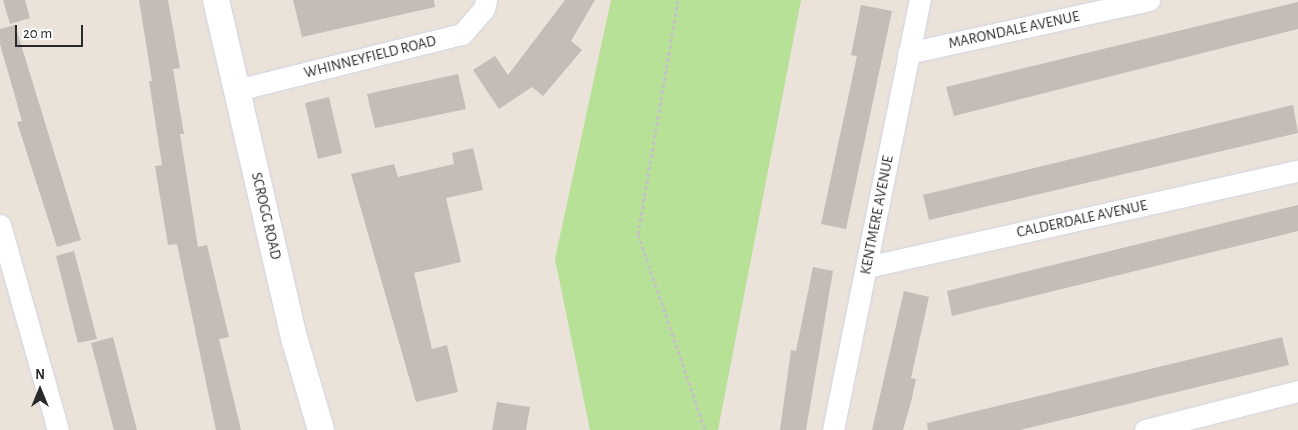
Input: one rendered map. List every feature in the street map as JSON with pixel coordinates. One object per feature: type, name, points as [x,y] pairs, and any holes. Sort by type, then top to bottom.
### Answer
[{"type":"street","name":"SCROGG ROAD","points":[[216,0],[321,430]]},
{"type":"street","name":"WHINNEYFIELD ROAD","points":[[237,90],[462,34],[484,9],[486,0]]},
{"type":"street","name":"KENTMERE AVENUE","points":[[833,430],[920,0]]},
{"type":"street","name":"MARONDALE AVENUE","points":[[908,53],[1149,0]]},
{"type":"street","name":"CALDERDALE AVENUE","points":[[866,267],[1298,171]]},
{"type":"street","points":[[0,225],[58,430]]},
{"type":"street","points":[[1145,430],[1298,391]]},
{"type":"path","points":[[678,0],[638,234],[705,430]]},
{"type":"green space","points":[[611,0],[801,0],[718,430],[590,430],[555,259]]},
{"type":"building","points":[[3,0],[25,0],[30,18],[10,24]]},
{"type":"building","points":[[139,0],[168,0],[180,68],[173,69],[184,134],[180,134],[198,247],[207,245],[229,337],[219,339],[241,430],[216,430],[177,244],[168,245],[155,166],[162,165],[149,81],[152,81]]},
{"type":"building","points":[[293,0],[434,0],[435,7],[302,37]]},
{"type":"building","points":[[565,0],[595,0],[571,41],[582,50],[543,96],[532,87],[499,109],[473,70],[495,56],[508,75]]},
{"type":"building","points":[[1298,2],[1298,29],[954,116],[946,87]]},
{"type":"building","points":[[861,5],[892,11],[846,229],[821,224],[857,56],[851,55]]},
{"type":"building","points":[[15,25],[81,240],[57,247],[17,122],[22,121],[0,44],[0,29]]},
{"type":"building","points":[[458,74],[466,109],[375,128],[367,94]]},
{"type":"building","points":[[329,97],[342,153],[318,159],[305,103]]},
{"type":"building","points":[[1293,105],[1298,133],[929,220],[923,195]]},
{"type":"building","points":[[473,148],[483,190],[446,198],[461,262],[414,273],[432,349],[447,345],[458,392],[416,402],[351,174],[394,164],[398,177],[454,164],[452,153]]},
{"type":"building","points":[[1298,205],[1298,231],[952,316],[947,291]]},
{"type":"building","points":[[74,251],[97,339],[78,343],[56,256]]},
{"type":"building","points":[[813,267],[833,271],[806,430],[780,430],[791,350],[796,351]]},
{"type":"building","points":[[904,291],[929,297],[911,378],[916,379],[911,402],[903,430],[872,430]]},
{"type":"building","points":[[113,337],[137,430],[114,430],[91,343]]},
{"type":"building","points":[[1282,337],[1289,365],[1020,430],[928,430],[927,423]]},
{"type":"building","points":[[497,402],[530,407],[526,430],[492,430]]}]
